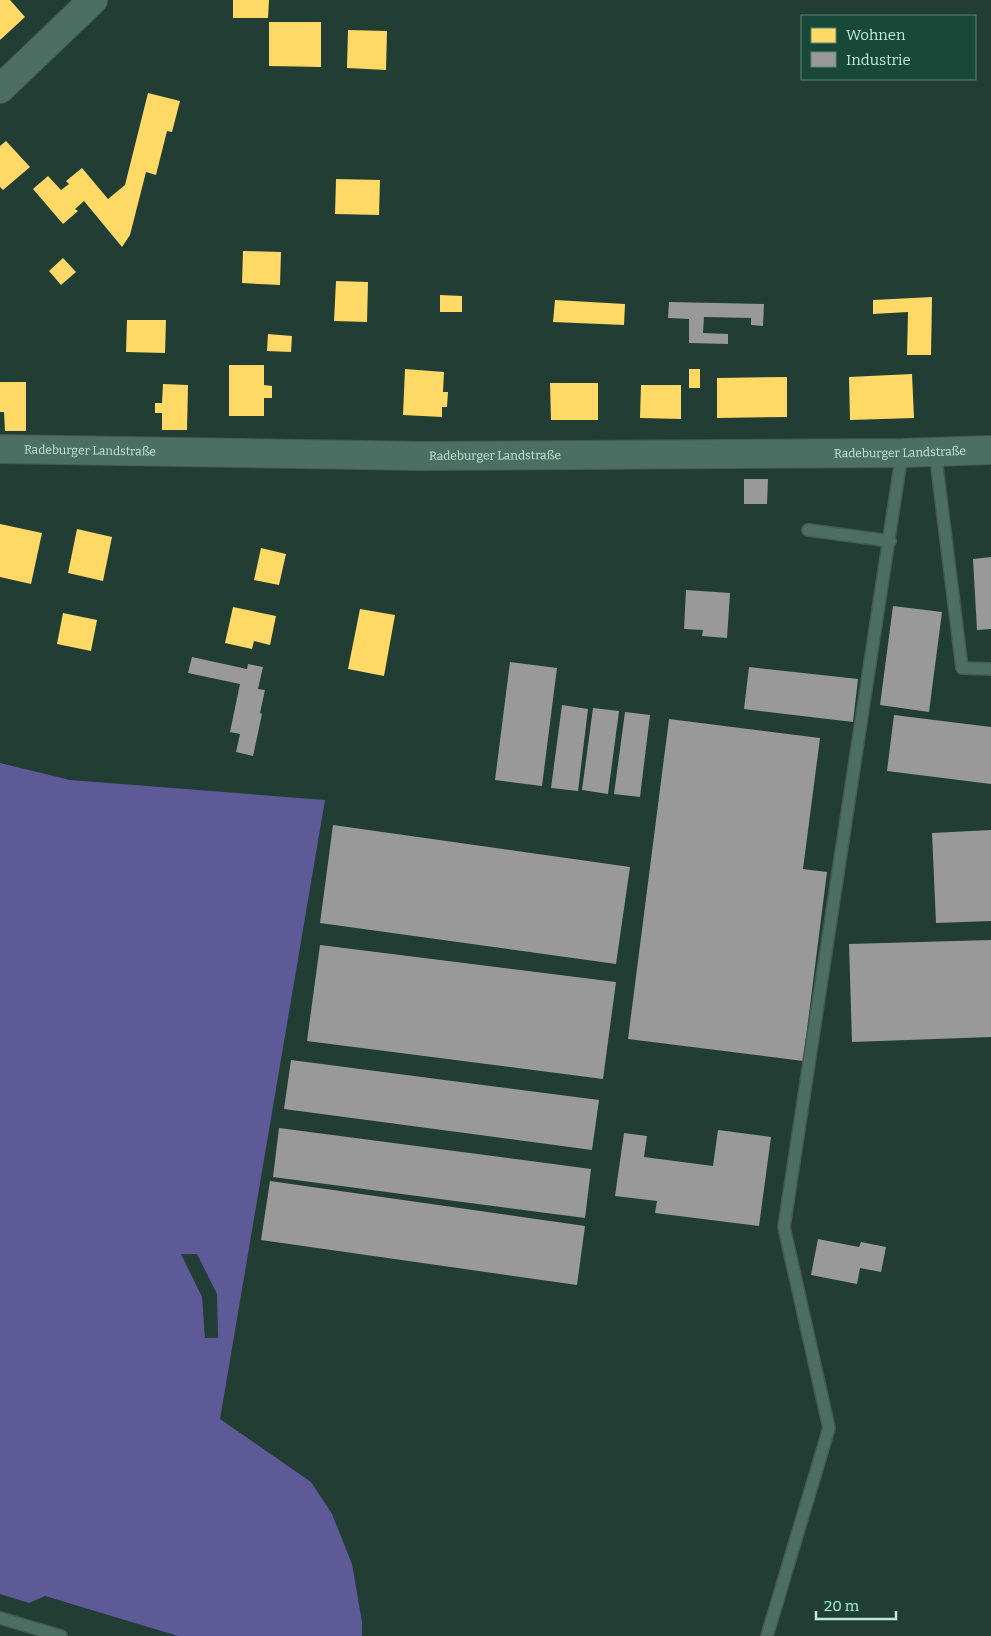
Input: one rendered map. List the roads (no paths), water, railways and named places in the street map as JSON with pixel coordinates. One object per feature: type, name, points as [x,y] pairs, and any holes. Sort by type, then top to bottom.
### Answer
[{"type":"main road","points":[[0,89],[93,0]]},
{"type":"street","name":"Radeburger Landstraße","points":[[0,449],[421,456],[902,453],[991,450]]},
{"type":"lane","points":[[935,451],[962,668],[991,669]]},
{"type":"lane","points":[[767,1636],[829,1428],[784,1227],[902,453]]},
{"type":"lane","points":[[808,530],[890,541]]},
{"type":"lane","points":[[0,1618],[61,1636]]}]
